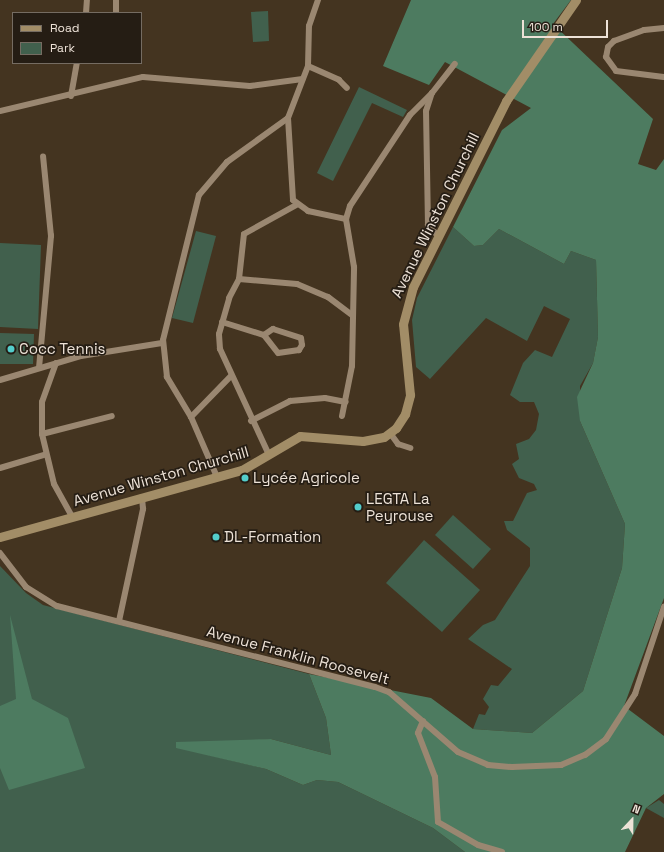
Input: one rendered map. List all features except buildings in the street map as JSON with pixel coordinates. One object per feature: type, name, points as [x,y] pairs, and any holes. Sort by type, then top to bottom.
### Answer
[{"type":"main road","name":"Avenue Winston Churchill","points":[[0,537],[242,470],[270,455],[290,440],[307,434],[363,441],[390,433],[402,420],[410,395],[403,342],[405,311],[438,236],[514,88],[576,0]]},
{"type":"street","points":[[86,12],[87,0]]},
{"type":"street","points":[[116,0],[116,12]]},
{"type":"street","points":[[296,205],[292,188],[288,118],[308,66],[309,26],[318,0]]},
{"type":"street","points":[[664,28],[627,35],[611,43],[606,52],[608,64],[616,71],[664,77]]},
{"type":"street","points":[[71,96],[77,64]]},
{"type":"street","points":[[342,416],[352,380],[353,247],[346,219],[350,206],[410,115],[432,93],[455,64]]},
{"type":"street","points":[[308,66],[338,80],[347,88]]},
{"type":"street","points":[[657,75],[664,82]]},
{"type":"street","points":[[0,111],[71,96],[143,77],[250,86],[303,79]]},
{"type":"street","points":[[432,93],[425,129],[428,225],[438,236]]},
{"type":"street","points":[[217,477],[191,416],[167,377],[162,343],[178,272],[203,186],[227,162],[288,118]]},
{"type":"street","points":[[39,368],[51,236],[43,156]]},
{"type":"street","points":[[270,455],[251,421],[220,349],[222,322],[239,279],[244,234],[296,205],[346,219]]},
{"type":"street","points":[[239,279],[297,284],[328,297],[353,316]]},
{"type":"street","points":[[222,322],[264,335],[278,353],[299,350],[302,345],[301,338],[273,329],[264,335]]},
{"type":"street","points":[[0,380],[56,363],[162,343]]},
{"type":"street","points":[[56,363],[42,402],[42,434],[44,455],[72,517]]},
{"type":"street","points":[[191,416],[231,376]]},
{"type":"street","points":[[251,421],[290,401],[325,398],[346,402]]},
{"type":"street","points":[[42,434],[112,416]]},
{"type":"street","points":[[390,433],[398,444],[410,448]]},
{"type":"street","points":[[0,468],[44,455]]},
{"type":"street","points":[[119,621],[143,509],[142,497]]},
{"type":"street","name":"Avenue Franklin Roosevelt","points":[[0,553],[26,587],[40,598],[119,621],[375,687],[389,692],[458,752],[488,764],[535,768],[561,764],[585,755],[606,739],[635,694],[663,611]]},
{"type":"street","points":[[423,721],[418,734],[435,777],[438,822],[478,845],[502,852]]},
{"type":"green space","points":[[411,0],[571,0],[553,24],[653,119],[638,164],[656,170],[664,159],[664,598],[624,706],[664,736],[664,794],[646,808],[625,852],[465,852],[433,828],[338,782],[317,780],[303,785],[266,769],[176,748],[176,742],[271,739],[331,755],[326,718],[309,674],[431,698],[473,729],[532,733],[583,691],[622,568],[625,524],[580,421],[577,397],[593,363],[598,337],[596,260],[571,251],[564,264],[499,229],[483,245],[474,246],[453,227],[502,130],[531,108],[445,62],[429,85],[383,66]]},
{"type":"green space","points":[[268,11],[269,41],[253,42],[251,12]]},
{"type":"green space","points":[[359,87],[407,110],[403,117],[372,103],[333,181],[317,173]]},
{"type":"green space","points":[[453,227],[474,246],[483,245],[499,229],[564,264],[571,251],[596,260],[598,337],[593,363],[580,386],[580,421],[625,524],[622,568],[583,691],[532,733],[473,729],[479,714],[485,715],[489,707],[483,699],[491,685],[498,686],[512,669],[468,639],[483,625],[495,620],[530,566],[530,548],[507,530],[504,521],[513,521],[527,493],[537,490],[534,484],[519,478],[512,464],[519,459],[516,444],[529,439],[536,430],[539,414],[534,402],[520,402],[510,395],[523,363],[535,350],[552,357],[570,319],[544,306],[527,341],[486,318],[430,379],[416,367],[412,320],[417,298]]},
{"type":"green space","points":[[196,231],[216,236],[193,323],[172,318]]},
{"type":"green space","points":[[0,243],[41,245],[38,329],[0,327]]},
{"type":"green space","points":[[0,333],[34,334],[33,364],[0,364]]},
{"type":"green space","points":[[453,515],[491,549],[473,569],[435,535]]},
{"type":"green space","points":[[424,540],[480,590],[442,632],[386,583]]},
{"type":"green space","points":[[0,566],[26,593],[43,605],[309,674],[326,718],[331,755],[271,739],[176,747],[266,769],[303,785],[317,780],[338,782],[433,828],[465,852],[0,852]]},
{"type":"green space","points":[[10,615],[32,699],[68,718],[85,768],[9,790],[0,768],[0,706],[16,699]]},
{"type":"green space","points":[[659,800],[664,804],[664,818],[646,808]]},
{"type":"place","name":"Cocc Tennis","points":[[11,349]]},
{"type":"place","name":"Lycée Agricole","points":[[245,478]]},
{"type":"place","name":"LEGTA La Peyrouse","points":[[358,507]]},
{"type":"place","name":"DL-Formation","points":[[216,537]]}]
